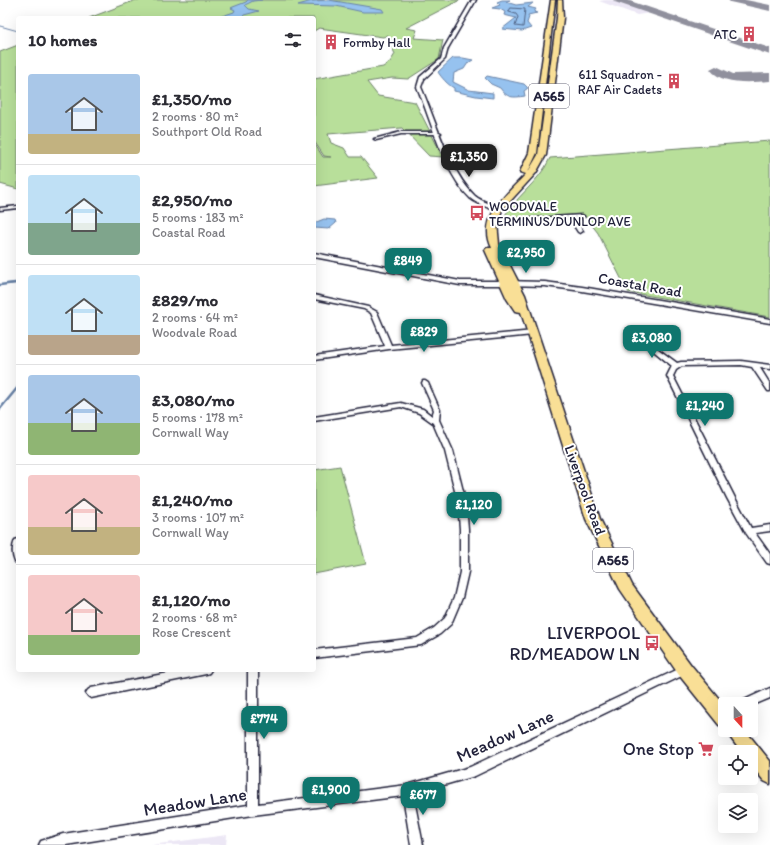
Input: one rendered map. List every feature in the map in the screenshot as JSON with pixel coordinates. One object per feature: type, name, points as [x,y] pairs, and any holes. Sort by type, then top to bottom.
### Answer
[{"type":"highway","name":"A565","points":[[495,208],[526,170],[530,160],[553,0]]},
{"type":"highway","name":"A565","points":[[495,208],[533,171],[542,155],[560,18],[560,0]]},
{"type":"highway","points":[[540,86],[546,79],[547,71],[552,70]]},
{"type":"highway","name":"Liverpool Road","points":[[495,208],[493,234],[495,244],[510,283],[512,299],[532,329],[593,519],[627,589],[685,670],[718,709]]},
{"type":"highway","name":"Liverpool Road","points":[[495,208],[485,225],[487,244],[510,283]]},
{"type":"highway","points":[[740,737],[770,775]]},
{"type":"street","points":[[474,0],[446,48],[443,59],[422,78],[419,87],[446,152],[462,184],[474,198],[495,208]]},
{"type":"street","points":[[376,139],[400,133],[439,133]]},
{"type":"street","points":[[0,209],[16,207]]},
{"type":"street","points":[[493,223],[582,216]]},
{"type":"street","points":[[570,217],[580,231]]},
{"type":"street","points":[[316,255],[460,283],[510,283]]},
{"type":"street","name":"Coastal Road","points":[[510,283],[546,284],[582,289],[770,321]]},
{"type":"street","points":[[316,297],[366,308],[374,312],[389,347]]},
{"type":"street","points":[[316,358],[532,329]]},
{"type":"street","points":[[645,337],[652,347],[676,366]]},
{"type":"street","points":[[770,366],[741,362],[676,366],[672,369],[672,381],[750,531],[770,561]]},
{"type":"street","points":[[754,364],[770,389]]},
{"type":"street","points":[[425,383],[437,410],[435,421]]},
{"type":"street","points":[[316,419],[401,405],[421,410],[435,421],[449,451],[462,503],[464,529],[464,572],[458,598],[448,621],[437,631],[418,642],[316,654]]},
{"type":"street","points":[[750,531],[770,528]]},
{"type":"street","name":"Meadow Lane","points":[[45,845],[63,840],[253,810],[407,790],[471,772],[685,670]]},
{"type":"street","points":[[91,693],[196,672]]},
{"type":"street","points":[[253,672],[253,810]]},
{"type":"street","points":[[758,698],[770,693]]},
{"type":"street","points":[[407,790],[417,845]]},
{"type":"shaded area","points":[[614,0],[650,13],[637,15],[599,1]]},
{"type":"shaded area","points":[[227,835],[226,845],[151,845]]},
{"type":"green space","points":[[136,0],[460,0],[406,28],[417,30],[414,38],[443,40],[439,59],[408,79],[392,78],[367,82],[378,96],[415,102],[443,157],[429,156],[402,128],[328,134],[331,143],[344,148],[350,157],[361,157],[378,178],[316,186],[316,146],[323,157],[331,157],[324,156],[316,144],[316,79],[383,67],[390,62],[395,54],[388,39],[388,35],[383,37],[319,28],[316,30],[316,16],[94,16]]},
{"type":"green space","points":[[16,46],[16,188],[0,184],[0,52]]},
{"type":"green space","points":[[770,141],[770,317],[628,292],[598,233],[584,215],[501,222],[506,213],[540,175],[550,158]]},
{"type":"green space","points":[[340,466],[366,564],[316,574],[316,470]]},
{"type":"water","points":[[248,0],[262,0],[253,1],[245,5],[249,9],[259,11],[243,16],[222,16],[234,12],[235,10],[231,8]]},
{"type":"water","points":[[329,0],[382,9],[384,12],[363,12],[336,6],[298,5],[312,1]]},
{"type":"water","points":[[502,0],[510,0],[506,2],[516,5],[533,3],[528,7],[536,9],[534,12],[537,13],[528,15],[529,17],[527,23],[531,28],[522,31],[502,29],[516,18],[504,15],[505,12],[500,9],[492,8],[500,5],[497,2]]},
{"type":"water","points":[[453,58],[473,60],[468,63],[464,69],[454,73],[453,82],[469,90],[493,93],[493,98],[454,91],[454,88],[445,81],[438,72]]},
{"type":"water","points":[[487,76],[524,84],[528,88],[524,91],[525,96],[513,97],[505,94],[500,88],[491,84],[485,78]]},
{"type":"water","points":[[324,219],[335,220],[336,223],[329,229],[316,228],[316,222]]},
{"type":"waterway","points":[[0,26],[16,30]]},
{"type":"waterway","points":[[10,284],[15,283]]},
{"type":"waterway","points":[[10,284],[16,283]]},
{"type":"waterway","points":[[6,284],[10,284]]},
{"type":"waterway","points":[[0,285],[10,284]]},
{"type":"waterway","points":[[0,409],[16,389]]},
{"type":"taxiway","points":[[618,0],[770,52]]},
{"type":"taxiway","points":[[733,0],[770,8]]},
{"type":"taxiway","points":[[716,69],[720,73],[733,77],[770,77]]},
{"type":"place","name":"ATC","points":[[749,34]]},
{"type":"place","name":"Formby Hall","points":[[331,42]]},
{"type":"place","name":"611 Squadron - RAF Air Cadets","points":[[674,81]]},
{"type":"place","name":"WOODVALE TERMINUS/DUNLOP AVE","points":[[477,213]]},
{"type":"place","name":"LIVERPOOL RD/MEADOW LN","points":[[652,643]]},
{"type":"place","name":"One Stop","points":[[706,749]]}]
